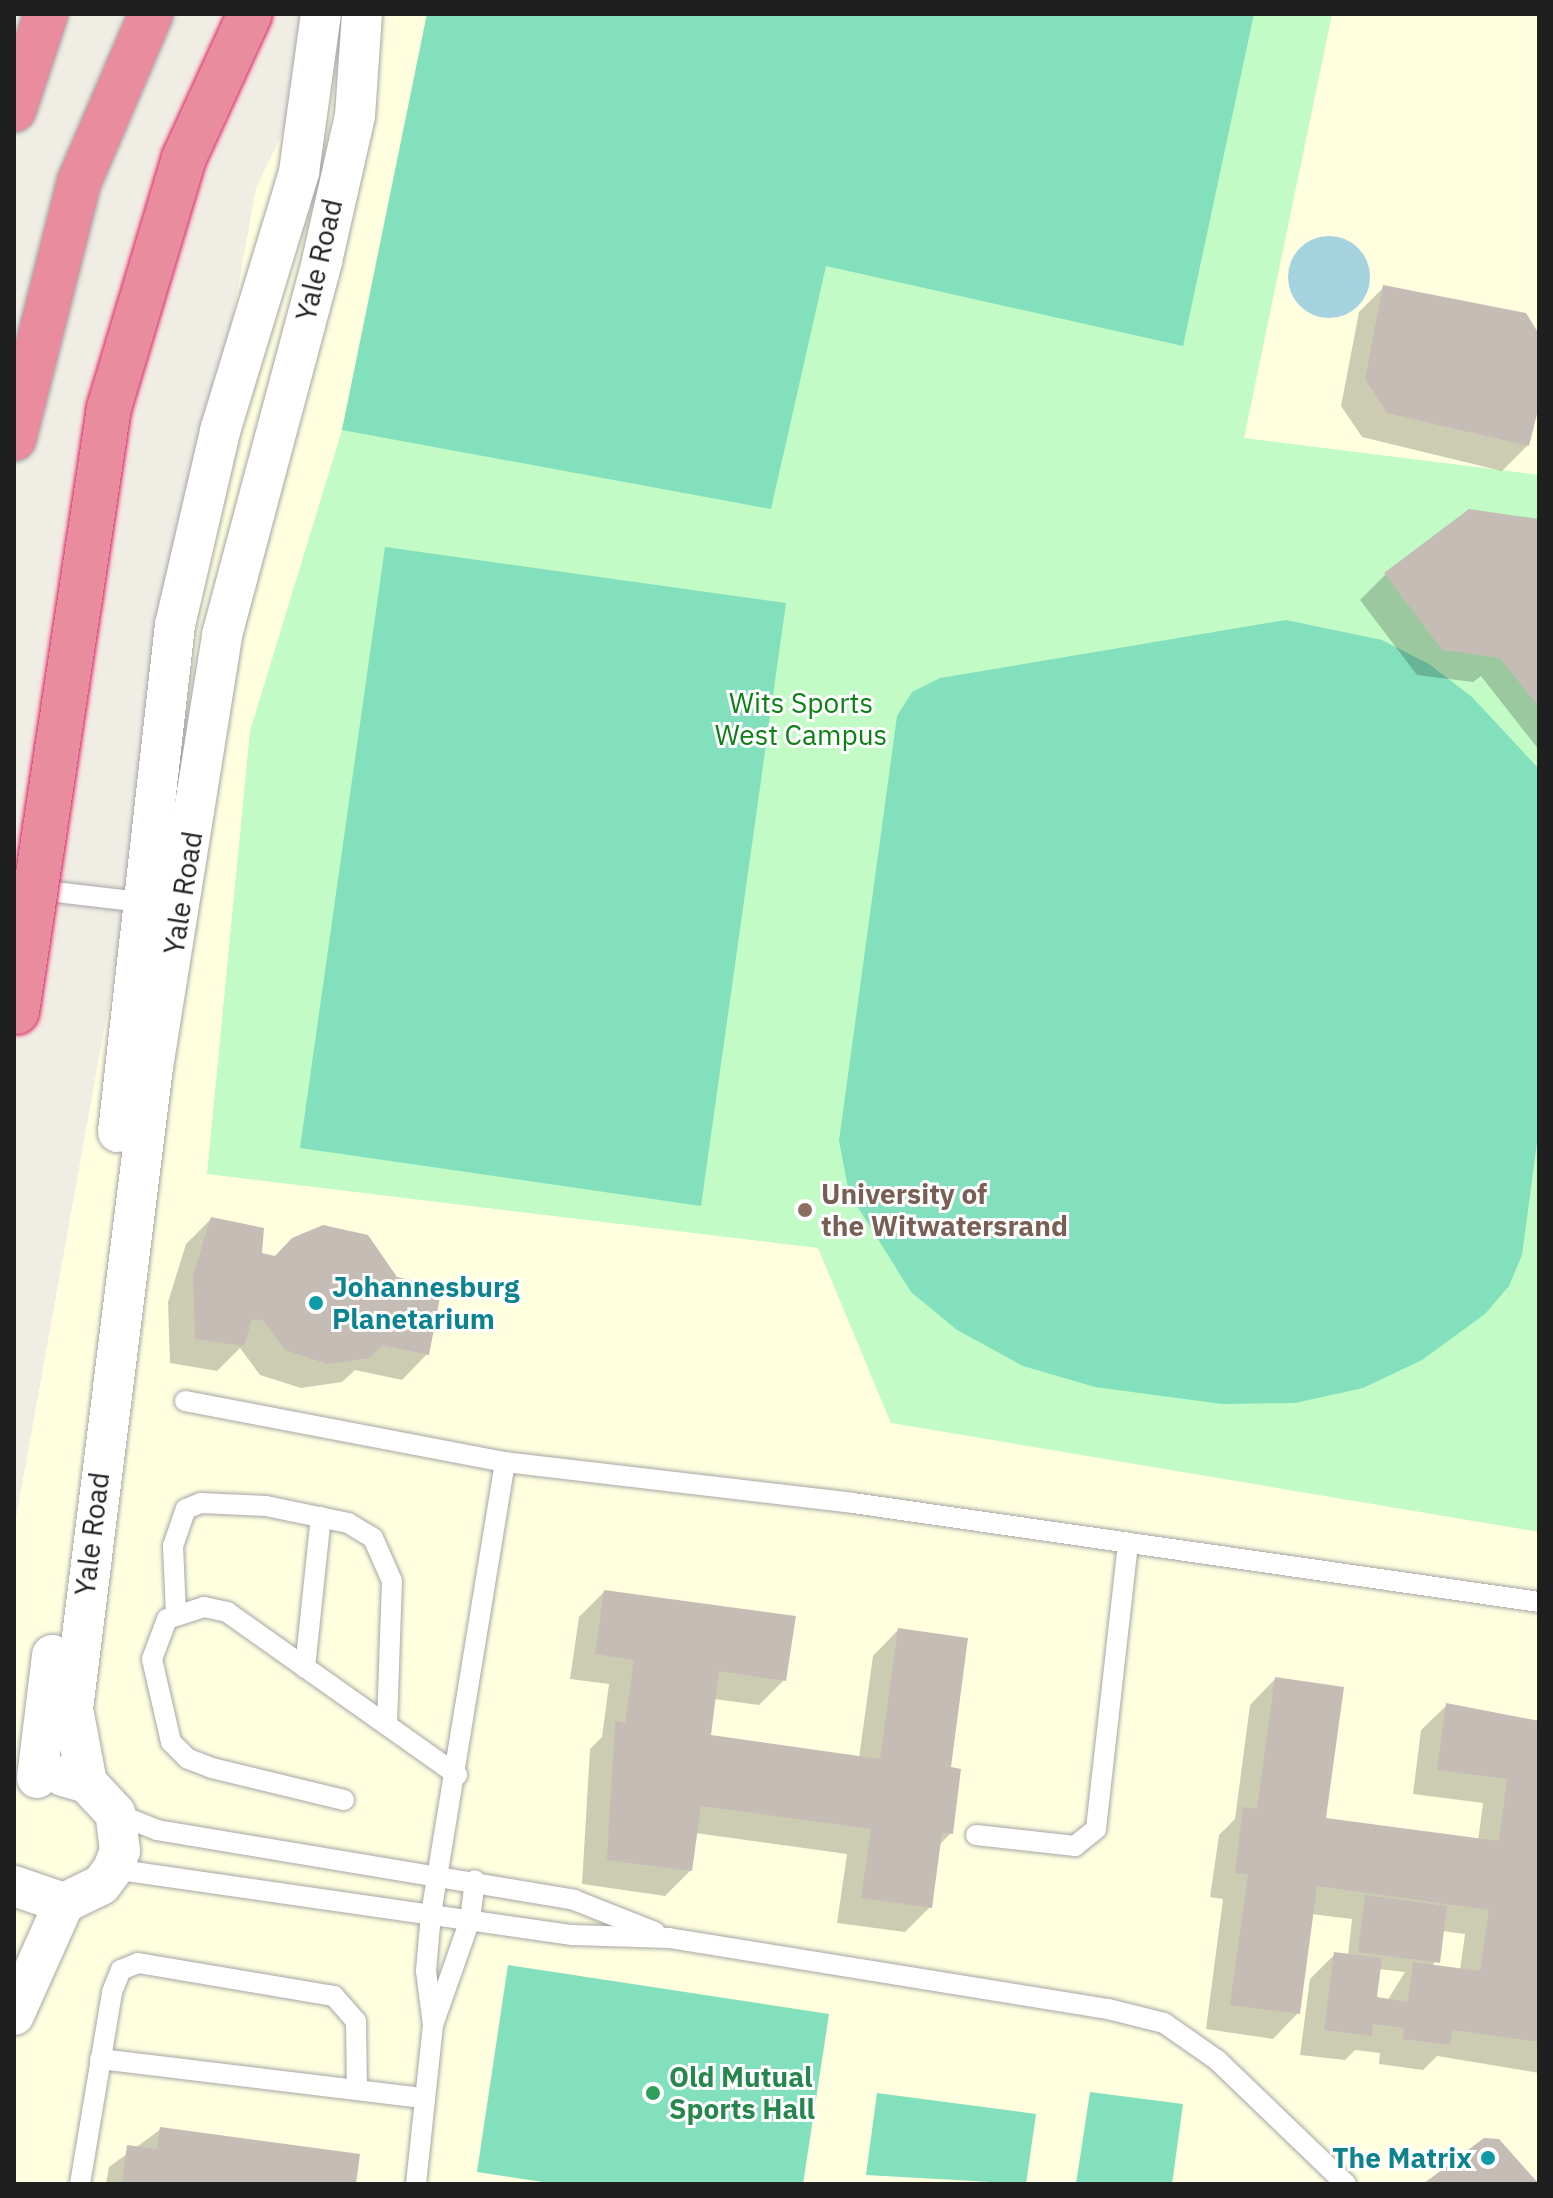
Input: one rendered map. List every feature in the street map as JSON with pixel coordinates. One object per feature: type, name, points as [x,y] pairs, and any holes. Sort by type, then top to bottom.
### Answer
[{"type":"highway","points":[[14,110],[46,14]]},
{"type":"highway","points":[[14,439],[79,182],[151,14]]},
{"type":"highway","points":[[16,1025],[109,408],[184,158],[250,14]]},
{"type":"street","name":"Yale Road","points":[[87,1783],[73,1709],[114,1269],[139,901],[175,625],[220,431],[299,172],[321,14]]},
{"type":"street","name":"Yale Road","points":[[25,1785],[114,1269],[181,908],[222,635],[322,261],[355,116],[362,14]]},
{"type":"street","points":[[14,1886],[64,1903],[83,1897],[113,1869],[120,1851],[115,1813],[87,1783],[25,1785]]},
{"type":"street","points":[[14,2015],[64,1903]]},
{"type":"lane","points":[[14,888],[181,908]]},
{"type":"lane","points":[[185,1401],[505,1462],[1128,1543],[1539,1602]]},
{"type":"lane","points":[[433,2025],[426,1971],[431,1914],[457,1775],[505,1462]]},
{"type":"lane","points":[[176,1614],[173,1546],[186,1509],[201,1503],[266,1506],[348,1523],[387,1558],[387,1725]]},
{"type":"lane","points":[[305,1668],[321,1517]]},
{"type":"lane","points":[[976,1835],[1075,1846],[1096,1829],[1128,1543]]},
{"type":"lane","points":[[344,1800],[212,1768],[188,1759],[171,1742],[152,1659],[156,1635],[176,1614],[204,1607],[227,1612],[457,1775]]},
{"type":"lane","points":[[115,1813],[157,1830],[437,1872],[574,1900],[669,1938]]},
{"type":"lane","points":[[113,1869],[572,1935],[669,1938],[1164,2023],[1217,2060],[1346,2184]]},
{"type":"lane","points":[[416,2184],[433,2025],[470,1920],[475,1880]]},
{"type":"lane","points":[[80,2184],[116,1978],[138,1963],[334,1996],[356,2021],[357,2089]]},
{"type":"lane","points":[[100,2059],[423,2098]]},
{"type":"shaded area","name":"University of the Witwatersrand","points":[[340,14],[1539,14],[1539,2184],[14,2184],[14,1529],[256,188]]},
{"type":"green space","name":"Wits Sports West Campus","points":[[427,14],[1332,14],[1244,438],[1539,475],[1539,1532],[891,1423],[818,1248],[207,1174],[250,731],[342,430]]},
{"type":"green space","points":[[427,14],[1254,14],[1183,346],[826,266],[771,509],[342,430]]},
{"type":"green space","points":[[385,547],[786,603],[701,1206],[300,1148]]},
{"type":"green space","points":[[1286,620],[1382,640],[1429,664],[1472,697],[1539,769],[1539,1128],[1522,1255],[1509,1286],[1485,1314],[1422,1360],[1363,1388],[1295,1403],[1222,1404],[1095,1387],[1023,1366],[957,1330],[911,1292],[849,1193],[839,1141],[897,716],[912,692],[940,678]]},
{"type":"green space","name":"Old Mutual Sports Hall","points":[[508,1965],[829,2014],[803,2184],[556,2184],[477,2172]]},
{"type":"green space","points":[[1090,2092],[1183,2104],[1172,2184],[1076,2184]]},
{"type":"green space","points":[[877,2093],[1036,2114],[1026,2184],[866,2175]]},
{"type":"water","points":[[1329,236],[1345,239],[1358,248],[1367,261],[1370,277],[1367,293],[1358,306],[1345,315],[1329,318],[1313,315],[1300,306],[1291,293],[1288,277],[1291,261],[1300,248],[1313,239]]},
{"type":"building","points":[[1383,285],[1526,313],[1539,334],[1539,406],[1529,446],[1387,413],[1365,379]]},
{"type":"building","points":[[1469,509],[1539,519],[1539,707],[1500,658],[1442,650],[1384,573]]},
{"type":"building","name":"Johannesburg Planetarium","points":[[211,1217],[264,1228],[262,1253],[275,1256],[292,1238],[323,1225],[368,1235],[397,1277],[442,1287],[429,1355],[382,1345],[370,1358],[328,1364],[285,1350],[264,1321],[252,1319],[244,1346],[195,1339],[193,1275]]},
{"type":"building","points":[[604,1590],[796,1616],[786,1681],[719,1671],[711,1735],[880,1759],[898,1628],[968,1638],[951,1767],[961,1769],[953,1834],[942,1833],[932,1908],[861,1898],[871,1829],[701,1806],[692,1871],[607,1860],[615,1721],[625,1723],[634,1660],[595,1654]]},
{"type":"building","points":[[1275,1677],[1344,1687],[1326,1818],[1499,1841],[1507,1779],[1437,1770],[1446,1703],[1539,1721],[1539,2042],[1452,2030],[1450,2045],[1403,2039],[1404,2028],[1373,2024],[1372,2036],[1324,2030],[1334,1952],[1382,1958],[1377,1997],[1408,2002],[1413,1962],[1480,1971],[1489,1910],[1317,1886],[1300,2014],[1230,2005],[1248,1874],[1235,1873],[1243,1807],[1257,1809]]},
{"type":"building","points":[[1365,1895],[1447,1906],[1440,1963],[1358,1952]]},
{"type":"building","points":[[160,2127],[360,2154],[356,2184],[122,2184],[127,2145],[157,2149]]},
{"type":"building","name":"The Matrix","points":[[1484,2138],[1499,2139],[1539,2184],[1423,2184]]},
{"type":"place","name":"University of the Witwatersrand","points":[[805,1210]]},
{"type":"place","name":"Johannesburg Planetarium","points":[[316,1303]]},
{"type":"place","name":"Old Mutual Sports Hall","points":[[653,2093]]},
{"type":"place","name":"The Matrix","points":[[1488,2158]]}]
